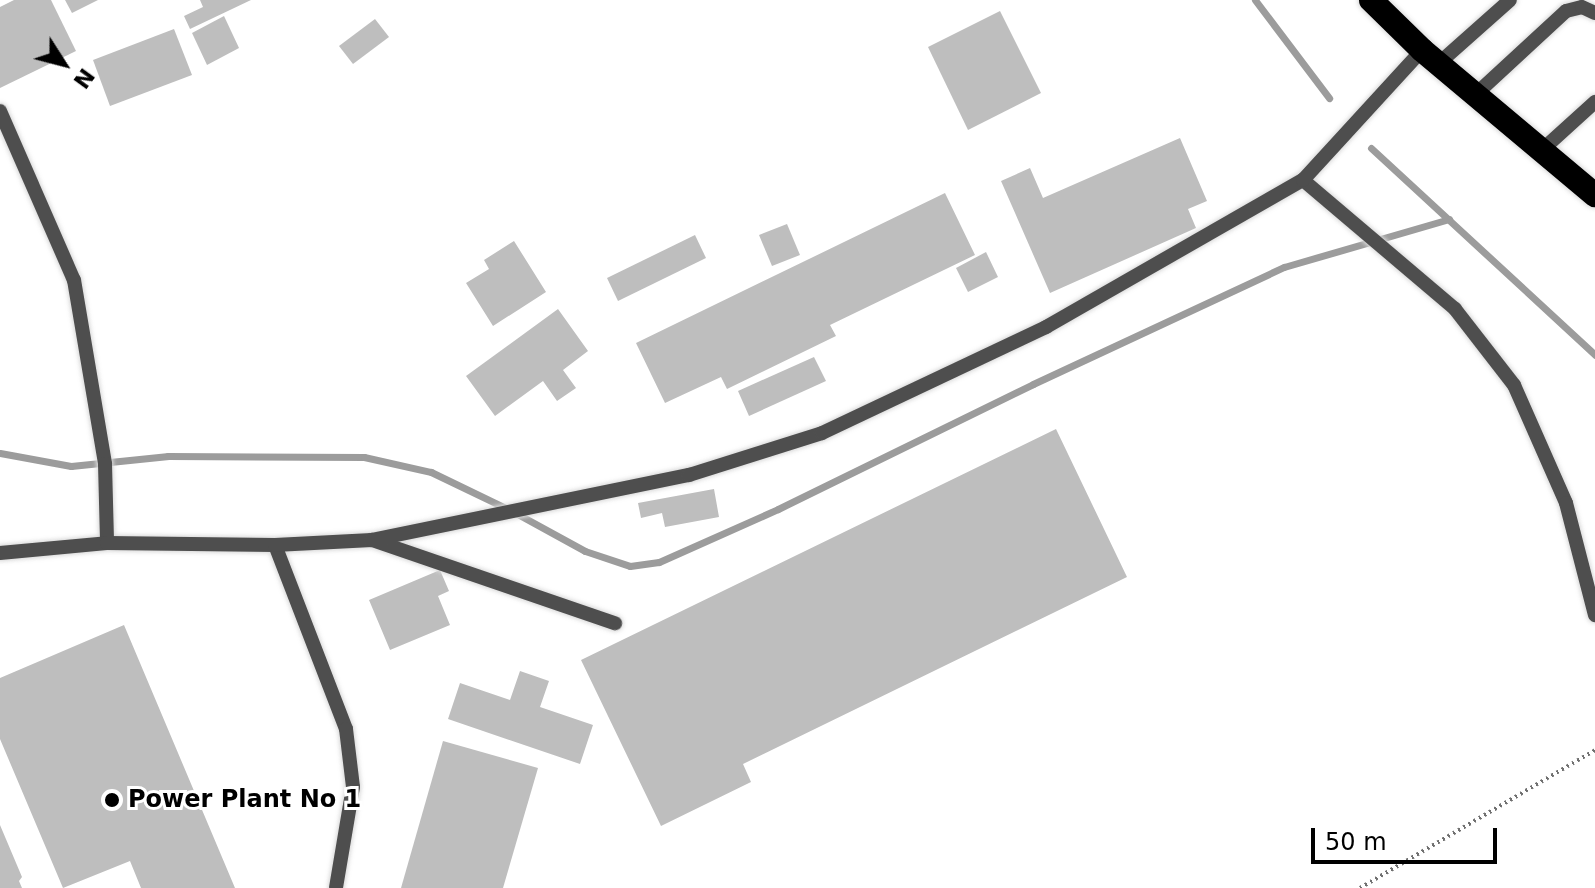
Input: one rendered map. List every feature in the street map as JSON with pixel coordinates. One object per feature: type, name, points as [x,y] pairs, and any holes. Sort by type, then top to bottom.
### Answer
[{"type":"highway","points":[[1363,0],[1379,8],[1430,57],[1595,195]]},
{"type":"lane","points":[[0,553],[107,543],[275,545],[372,540],[689,475],[822,433],[1046,327],[1303,180],[1430,57],[1510,0]]},
{"type":"lane","points":[[1475,95],[1564,6],[1582,7],[1595,13]]},
{"type":"lane","points":[[1542,150],[1595,102]]},
{"type":"lane","points":[[0,111],[74,280],[105,464],[107,543]]},
{"type":"lane","points":[[1303,180],[1455,309],[1514,385],[1566,503],[1595,615]]},
{"type":"lane","points":[[372,540],[615,623]]},
{"type":"lane","points":[[275,545],[346,729],[353,787],[336,888]]},
{"type":"path","points":[[1360,888],[1595,750]]},
{"type":"building","points":[[14,0],[51,0],[76,51],[0,88],[0,7]]},
{"type":"building","points":[[65,0],[98,0],[72,13]]},
{"type":"building","points":[[200,0],[251,0],[190,29],[184,16],[203,7]]},
{"type":"building","points":[[1000,11],[1041,93],[968,130],[928,47]]},
{"type":"building","points":[[224,16],[239,48],[207,65],[192,33]]},
{"type":"building","points":[[375,19],[389,37],[353,64],[339,46]]},
{"type":"building","points":[[174,29],[192,75],[110,106],[93,60]]},
{"type":"building","points":[[1180,138],[1207,201],[1188,209],[1196,228],[1050,293],[1001,181],[1030,168],[1043,198]]},
{"type":"building","points":[[945,193],[975,255],[830,325],[836,336],[727,389],[721,377],[665,403],[636,343]]},
{"type":"building","points":[[787,224],[800,255],[772,266],[759,235]]},
{"type":"building","points":[[695,235],[706,258],[618,301],[607,278]]},
{"type":"building","points":[[514,241],[546,292],[493,326],[466,283],[489,269],[484,260]]},
{"type":"building","points":[[986,252],[998,277],[968,292],[956,268]]},
{"type":"building","points":[[558,309],[588,351],[563,370],[576,388],[557,401],[543,381],[495,416],[466,376]]},
{"type":"building","points":[[814,357],[826,381],[749,416],[738,391]]},
{"type":"building","points":[[1056,429],[1127,577],[743,764],[751,782],[661,826],[581,660]]},
{"type":"building","points":[[714,489],[719,517],[665,527],[662,513],[641,518],[638,503]]},
{"type":"building","points":[[440,570],[449,591],[438,596],[450,625],[390,650],[369,600]]},
{"type":"building","name":"Power Plant No 1","points":[[124,625],[235,888],[141,888],[130,861],[63,888],[0,739],[0,678]]},
{"type":"building","points":[[520,671],[549,681],[540,707],[593,725],[580,764],[448,719],[460,683],[510,700]]},
{"type":"building","points":[[443,741],[538,768],[503,888],[401,888]]},
{"type":"building","points":[[0,825],[22,877],[19,881],[22,888],[0,888]]},
{"type":"waterway","points":[[1255,0],[1329,98]]},
{"type":"waterway","points":[[1371,148],[1595,355]]},
{"type":"waterway","points":[[0,453],[71,466],[168,456],[364,457],[431,472],[585,551],[630,566],[659,562],[778,509],[1033,384],[1284,267],[1449,219]]},
{"type":"place","name":"Power Plant No 1","points":[[112,800]]}]
